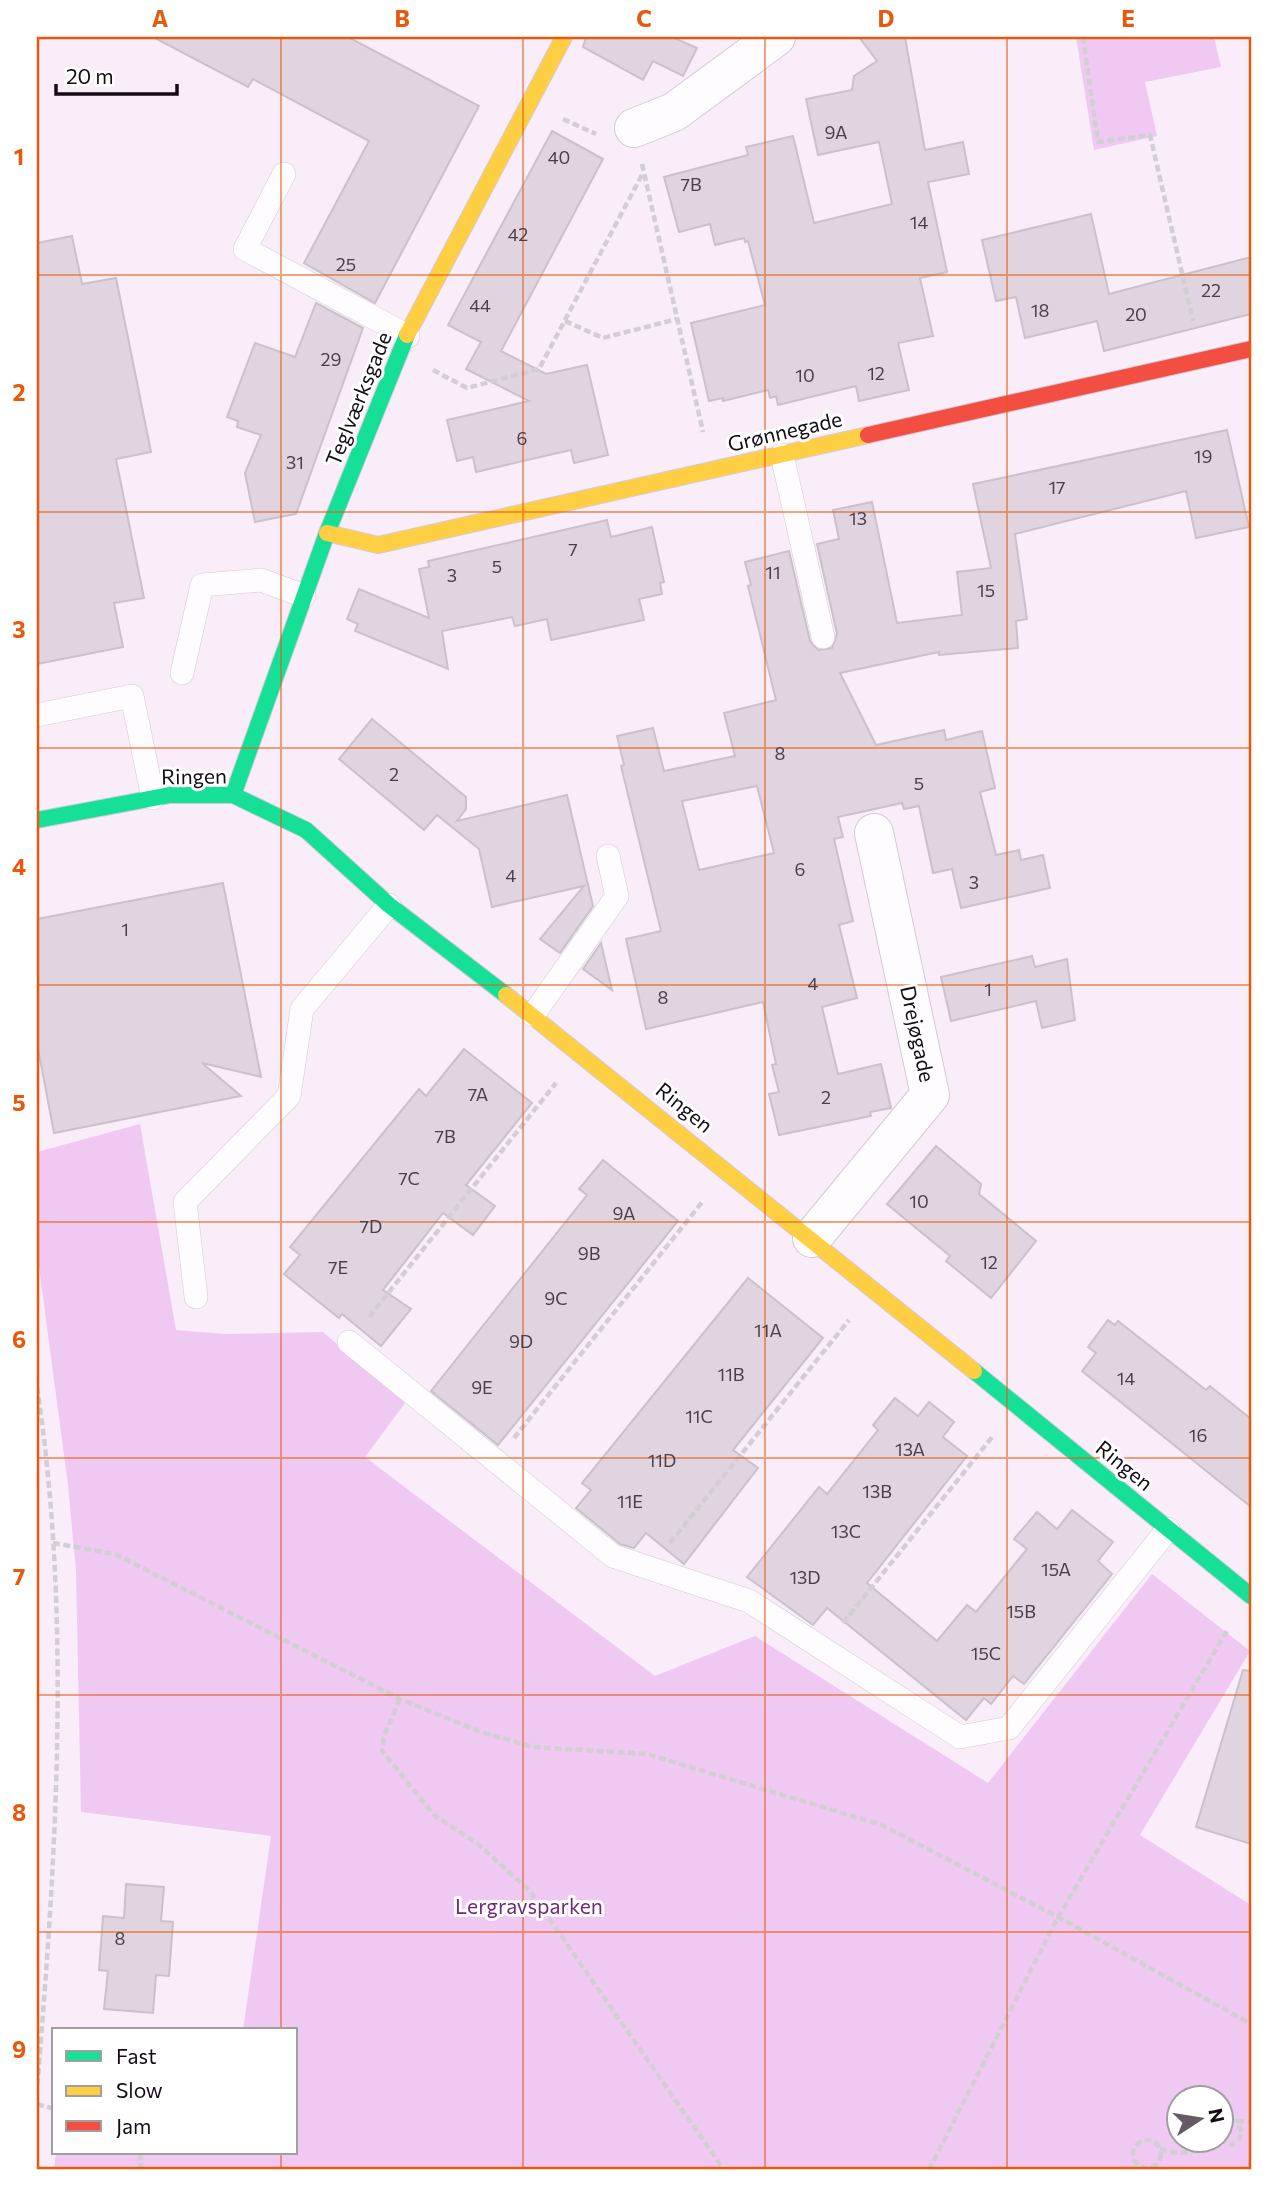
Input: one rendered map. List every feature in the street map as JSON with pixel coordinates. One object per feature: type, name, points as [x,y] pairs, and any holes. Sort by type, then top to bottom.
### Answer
[{"type":"street","name":"Teglværksgade","points":[[233,795],[327,533],[403,344],[564,37]]},
{"type":"street","points":[[634,128],[674,112],[776,37]]},
{"type":"street","name":"Grønnegade","points":[[327,533],[378,545],[1251,349]]},
{"type":"street","name":"Ringen","points":[[37,820],[170,794],[233,795],[306,830],[389,905],[581,1052],[1250,1596]]},
{"type":"street","name":"Drejøgade","points":[[812,1238],[930,1096],[874,833]]},
{"type":"lane","points":[[284,174],[245,249],[403,344]]},
{"type":"lane","points":[[782,454],[822,637]]},
{"type":"lane","points":[[182,673],[202,585],[261,580],[304,596]]},
{"type":"lane","points":[[37,715],[132,696],[153,798]]},
{"type":"lane","points":[[533,1015],[617,896],[608,856]]},
{"type":"lane","points":[[196,1297],[185,1202],[289,1096],[302,1009],[389,905]]},
{"type":"lane","points":[[349,1342],[613,1556],[750,1601],[960,1737],[1009,1728],[1168,1529]]},
{"type":"path","points":[[1083,37],[1098,142],[1150,135],[1202,360]]},
{"type":"path","points":[[530,102],[593,134],[634,128],[712,470]]},
{"type":"path","points":[[403,344],[467,388],[539,369],[644,172]]},
{"type":"path","points":[[565,321],[603,338],[677,318]]},
{"type":"path","points":[[349,1342],[581,1052]]},
{"type":"path","points":[[496,1460],[728,1170]]},
{"type":"path","points":[[650,1568],[874,1289]]},
{"type":"path","points":[[37,1387],[53,1544],[58,1748],[52,1906],[37,2089]]},
{"type":"path","points":[[823,1649],[1017,1406]]},
{"type":"path","points":[[53,1544],[115,1554],[400,1699],[481,1732],[533,1747],[647,1754],[882,1825],[1058,1917],[1251,2024]]},
{"type":"path","points":[[929,2170],[1058,1917],[1250,1596]]},
{"type":"path","points":[[400,1699],[384,1736],[382,1751],[435,1816],[478,1844],[530,1891],[724,2170]]},
{"type":"path","points":[[1236,2121],[1251,2122]]},
{"type":"path","points":[[1236,2121],[1242,2132],[1236,2141]]},
{"type":"path","points":[[1160,2150],[1157,2162],[1150,2167],[1141,2168],[1133,2156],[1137,2144],[1150,2141],[1160,2150],[1166,2151]]},
{"type":"green space","points":[[1076,37],[1214,37],[1221,67],[1145,82],[1157,136],[1094,150]]},
{"type":"green space","name":"Lergravsparken","points":[[140,1124],[176,1330],[226,1334],[323,1332],[405,1403],[365,1457],[655,1676],[755,1636],[988,1783],[1152,1574],[1250,1651],[1140,1835],[1251,1905],[1251,2170],[54,2170],[56,2154],[298,2154],[298,2028],[243,2028],[271,1836],[81,1812],[76,1571],[68,1485],[37,1252],[37,1152]]},
{"type":"building","points":[[153,37],[348,37],[479,106],[375,303],[304,263],[369,141],[253,79],[248,87]]},
{"type":"building","points":[[586,37],[672,37],[697,48],[683,76],[653,61],[643,80],[583,47]]},
{"type":"building","points":[[859,37],[905,37],[925,150],[963,142],[969,174],[928,182],[947,272],[920,278],[933,336],[898,343],[909,390],[859,401],[856,386],[778,405],[776,396],[770,398],[768,390],[723,401],[723,398],[709,401],[691,323],[765,305],[748,241],[745,242],[744,238],[715,245],[710,224],[679,232],[664,177],[748,155],[746,147],[793,136],[814,223],[892,204],[879,142],[818,155],[806,99],[852,90],[854,76],[877,61]]},
{"type":"building","points":[[552,131],[603,159],[501,351],[546,374],[587,365],[608,455],[574,463],[571,450],[476,472],[473,457],[457,461],[447,420],[529,401],[466,369],[481,342],[448,325]]},
{"type":"building","points":[[1091,214],[1109,294],[1251,257],[1251,314],[1104,351],[1097,321],[1025,338],[1016,297],[996,301],[982,240]]},
{"type":"building","points":[[72,236],[82,284],[116,278],[151,452],[116,459],[144,598],[114,603],[123,647],[37,664],[37,243]]},
{"type":"building","points":[[316,303],[363,328],[296,514],[255,522],[245,473],[261,435],[237,427],[238,421],[227,417],[255,343],[295,357]]},
{"type":"building","points":[[1227,430],[1249,527],[1196,538],[1186,491],[1015,534],[1027,619],[1016,621],[1018,648],[939,655],[939,652],[840,673],[876,745],[944,730],[946,740],[982,731],[995,788],[980,792],[996,855],[1019,850],[1021,860],[1043,855],[1050,888],[961,908],[952,869],[933,873],[919,806],[904,809],[902,803],[838,817],[843,837],[834,839],[853,921],[839,925],[857,998],[822,1007],[838,1074],[881,1064],[891,1108],[870,1112],[871,1116],[779,1135],[769,1094],[779,1092],[772,1065],[776,1064],[763,1002],[646,1029],[626,939],[661,931],[621,766],[624,765],[617,736],[653,728],[664,771],[735,756],[724,713],[776,700],[748,586],[751,585],[745,562],[789,551],[810,641],[818,650],[832,648],[837,634],[817,544],[839,539],[833,510],[872,502],[897,623],[962,615],[957,572],[991,568],[973,484]],"holes":[[[757,786],[774,853],[699,870],[682,801]]]},
{"type":"building","points":[[607,520],[611,537],[652,527],[664,582],[660,583],[662,594],[639,599],[644,620],[551,640],[547,619],[515,626],[512,617],[442,631],[448,669],[355,631],[358,624],[347,619],[359,589],[429,618],[419,569],[429,567],[428,561]]},
{"type":"building","points":[[372,719],[466,797],[466,809],[457,821],[567,795],[593,906],[560,953],[540,939],[584,886],[492,907],[479,849],[437,815],[424,830],[339,759]]},
{"type":"building","points":[[223,883],[261,1077],[202,1063],[241,1096],[54,1133],[37,1043],[37,919]]},
{"type":"building","points":[[601,943],[612,990],[583,969]]},
{"type":"building","points":[[1032,956],[1035,967],[1067,959],[1075,1020],[1042,1028],[1036,1001],[951,1021],[941,977]]},
{"type":"building","points":[[464,1049],[532,1103],[466,1185],[495,1206],[473,1235],[443,1213],[383,1290],[411,1309],[381,1346],[342,1314],[339,1318],[284,1274],[300,1255],[290,1247],[419,1089],[426,1096]]},
{"type":"building","points":[[936,1146],[981,1184],[979,1194],[1036,1241],[991,1298],[946,1261],[950,1256],[887,1204]]},
{"type":"building","points":[[603,1160],[678,1221],[498,1445],[431,1391],[587,1195],[579,1189]]},
{"type":"building","points":[[748,1278],[823,1338],[733,1450],[758,1468],[684,1564],[646,1533],[634,1548],[620,1544],[576,1508],[591,1490],[582,1483]]},
{"type":"building","points":[[1108,1320],[1115,1325],[1118,1321],[1206,1390],[1210,1386],[1251,1419],[1251,1507],[1082,1371],[1096,1353],[1088,1347]]},
{"type":"building","points":[[895,1398],[918,1416],[929,1402],[954,1422],[943,1437],[967,1456],[867,1583],[937,1641],[967,1605],[976,1612],[1027,1549],[1014,1539],[1037,1512],[1057,1529],[1072,1510],[1113,1542],[1098,1561],[1112,1574],[1024,1684],[1013,1676],[991,1704],[984,1698],[966,1720],[827,1608],[813,1625],[747,1577],[819,1487],[827,1494],[878,1430],[873,1425]]},
{"type":"building","points":[[1243,1670],[1251,1671],[1251,1844],[1196,1827]]},
{"type":"building","points":[[126,1884],[164,1887],[161,1921],[173,1922],[169,1976],[156,1975],[153,2013],[104,2009],[108,1971],[99,1970],[103,1916],[124,1918]]},
{"type":"traffic: fast","points":[[233,795],[327,533],[407,335]]},
{"type":"traffic: fast","points":[[37,820],[170,795],[233,795],[306,830],[389,905],[506,995]]},
{"type":"traffic: fast","points":[[974,1371],[1251,1596]]},
{"type":"traffic: slow","points":[[407,335],[564,37]]},
{"type":"traffic: slow","points":[[327,533],[378,545],[868,435]]},
{"type":"traffic: slow","points":[[506,995],[974,1371]]},
{"type":"traffic: jam","points":[[868,435],[1251,349]]}]
